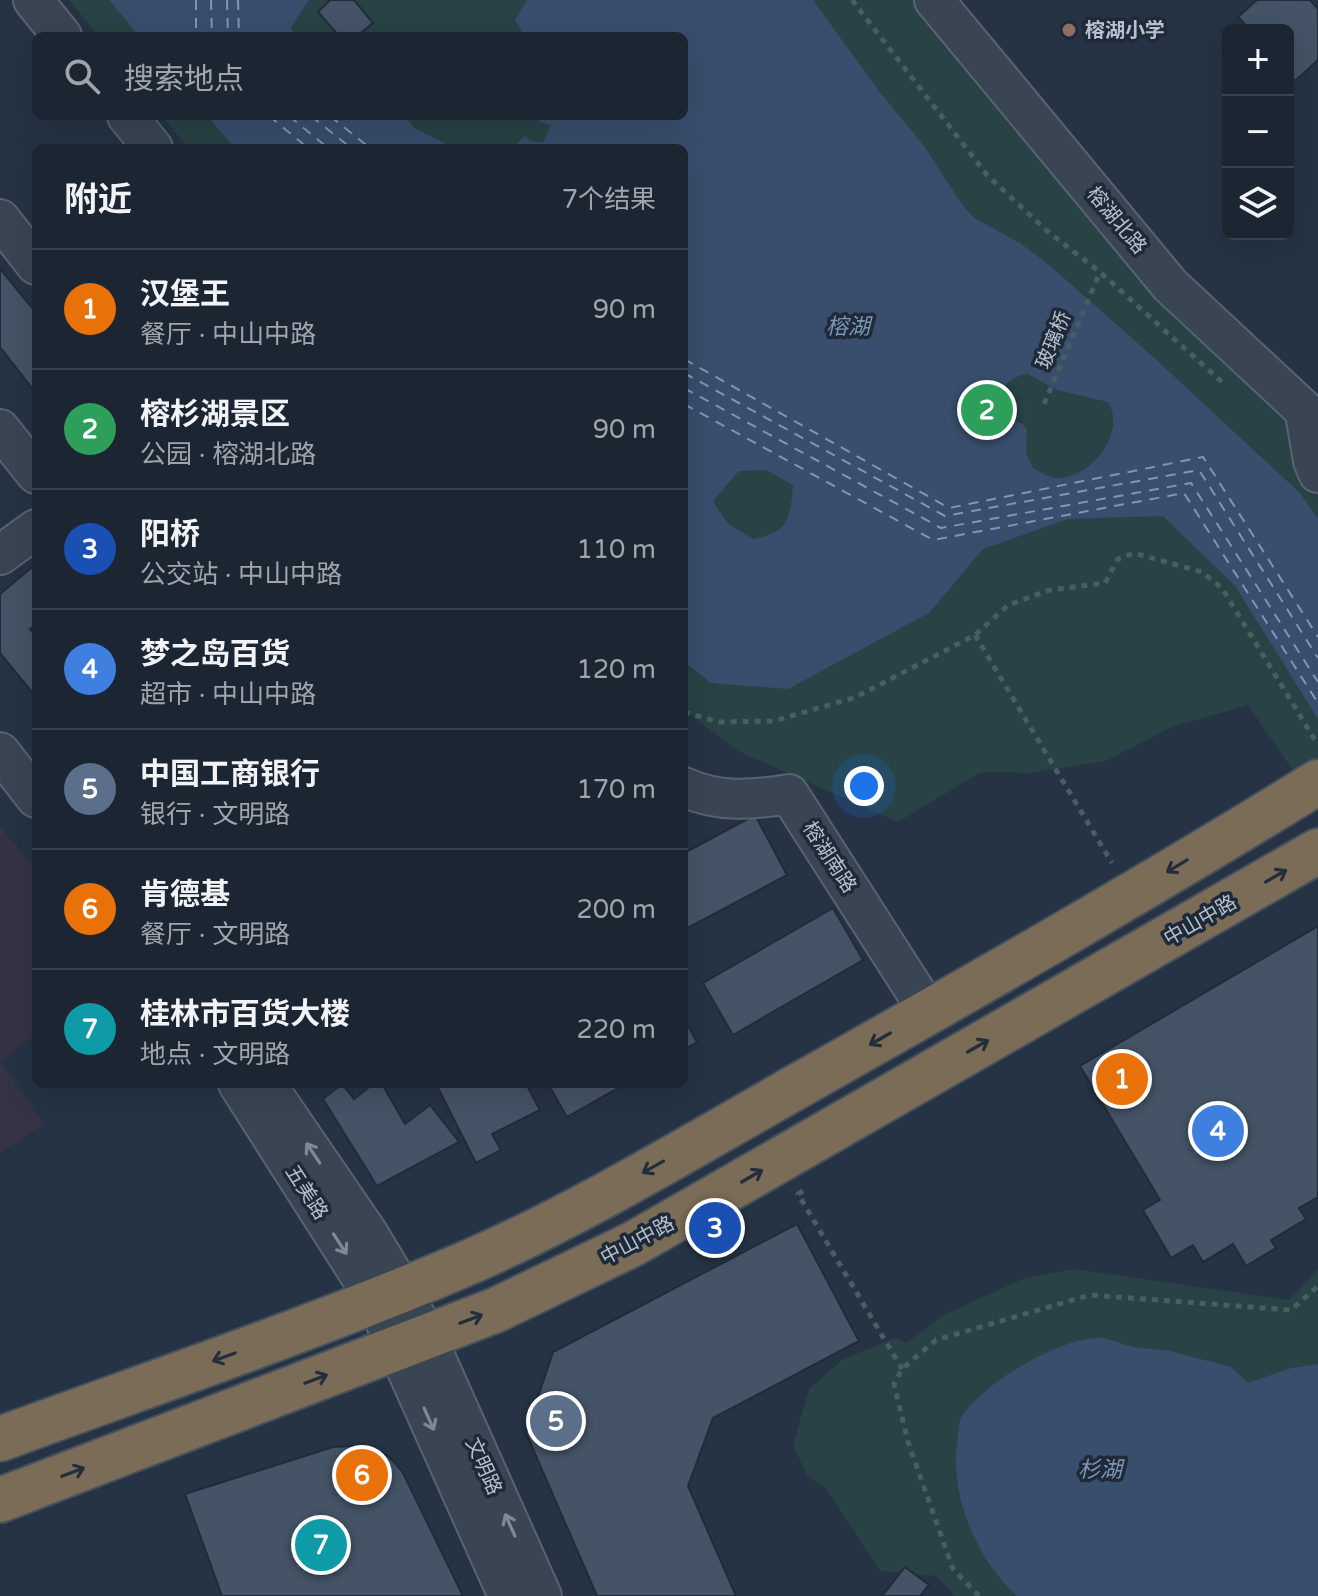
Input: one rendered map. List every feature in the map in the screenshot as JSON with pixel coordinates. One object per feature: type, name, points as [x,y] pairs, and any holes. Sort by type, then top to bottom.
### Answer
[{"type":"highway","points":[[0,1439],[473,1260],[606,1194],[928,1011],[1317,770]]},
{"type":"highway","name":"中山中路","points":[[0,1500],[496,1310],[633,1244],[1318,851]]},
{"type":"street","points":[[33,0],[59,32]]},
{"type":"street","name":"榕湖北路","points":[[934,0],[1170,285],[1312,418]]},
{"type":"street","points":[[130,120],[150,144]]},
{"type":"street","points":[[0,219],[32,253]]},
{"type":"street","points":[[1312,418],[1313,461],[1318,473]]},
{"type":"street","points":[[0,429],[32,469]]},
{"type":"street","points":[[0,555],[32,532]]},
{"type":"street","points":[[0,752],[32,793]]},
{"type":"street","name":"榕湖南路","points":[[688,789],[702,796],[748,800],[789,794],[928,1011]]},
{"type":"street","name":"五美路","points":[[241,1088],[388,1294]]},
{"type":"street","name":"五美路","points":[[269,1088],[368,1233],[388,1294]]},
{"type":"street","points":[[388,1294],[412,1342]]},
{"type":"street","name":"文明路","points":[[412,1342],[508,1596]]},
{"type":"street","name":"文明路","points":[[412,1342],[542,1596]]},
{"type":"path","points":[[852,0],[987,175],[1230,389]]},
{"type":"path","name":"玻璃桥","points":[[1044,404],[1100,272]]},
{"type":"path","points":[[688,713],[719,722],[774,721],[856,697],[975,635],[1008,605],[1050,590],[1105,583],[1118,559],[1134,553],[1202,572],[1222,588],[1317,770]]},
{"type":"path","points":[[979,1596],[953,1569],[908,1442],[894,1384],[902,1369],[936,1340],[1090,1295],[1291,1310],[1318,1286]]},
{"type":"shaded area","points":[[0,827],[32,864],[32,1038],[0,1061]]},
{"type":"shaded area","points":[[0,1061],[44,1124],[0,1153]]},
{"type":"green space","points":[[69,0],[923,0],[1318,436],[1318,807],[1248,705],[1172,727],[1106,761],[1028,773],[981,772],[898,822],[738,751],[688,713],[688,144],[185,144],[165,120],[688,120],[688,32],[95,32]]},
{"type":"green space","points":[[1074,1269],[1289,1300],[1318,1269],[1318,1596],[955,1596],[936,1576],[880,1571],[827,1490],[807,1475],[793,1445],[809,1389],[843,1359],[895,1338],[906,1343],[947,1313],[1025,1278]]},
{"type":"water","points":[[109,0],[309,0],[291,27],[293,32],[136,32]]},
{"type":"water","name":"榕湖","points":[[527,0],[813,0],[878,90],[924,146],[974,218],[1020,243],[1048,264],[1300,493],[1318,519],[1318,719],[1235,586],[1163,516],[1068,519],[983,549],[929,613],[788,689],[711,683],[688,665],[688,144],[516,144],[525,136],[531,141],[543,143],[551,126],[539,120],[688,120],[688,32],[522,32],[515,20]],"holes":[[[1028,374],[1057,390],[1108,402],[1113,414],[1109,440],[1093,463],[1082,471],[1057,478],[1033,468],[1026,453],[1027,430],[1023,424],[996,410],[1001,390],[1015,378]],[[766,470],[793,485],[789,515],[781,528],[753,539],[727,523],[713,501],[739,471]]]},
{"type":"water","points":[[210,120],[408,120],[414,128],[446,144],[232,144]]},
{"type":"water","name":"杉湖","points":[[1101,1337],[1133,1347],[1170,1351],[1231,1367],[1248,1383],[1291,1368],[1318,1364],[1318,1596],[1017,1596],[1002,1581],[977,1543],[961,1501],[956,1457],[961,1418],[985,1392],[1024,1364],[1069,1343]]},
{"type":"building","points":[[330,0],[354,0],[373,23],[362,32],[336,32],[318,12]]},
{"type":"building","points":[[1257,0],[1310,0],[1318,9],[1318,60],[1295,81],[1294,24],[1244,24],[1238,17]]},
{"type":"building","points":[[0,269],[32,308],[32,388],[0,347]]},
{"type":"building","points":[[32,567],[32,692],[0,653],[0,594]]},
{"type":"building","points":[[755,815],[787,875],[688,928],[688,851]]},
{"type":"building","points":[[833,908],[863,960],[733,1035],[703,983]]},
{"type":"building","points":[[1318,926],[1318,1197],[1299,1208],[1306,1219],[1271,1240],[1276,1248],[1246,1266],[1233,1244],[1203,1262],[1193,1245],[1171,1258],[1143,1210],[1160,1200],[1080,1066]]},
{"type":"building","points":[[688,1026],[697,1042],[688,1048]]},
{"type":"building","points":[[337,1088],[345,1088],[354,1099],[368,1088],[384,1088],[405,1124],[430,1105],[459,1142],[377,1186],[323,1099]]},
{"type":"building","points":[[438,1088],[528,1088],[540,1110],[492,1134],[501,1150],[476,1163]]},
{"type":"building","points":[[550,1088],[618,1088],[567,1117]]},
{"type":"building","points":[[797,1224],[859,1341],[713,1418],[688,1486],[736,1596],[597,1596],[526,1433],[553,1352]]},
{"type":"building","points":[[333,1447],[372,1449],[388,1456],[402,1471],[463,1596],[222,1596],[185,1494]]},
{"type":"building","points":[[905,1567],[929,1585],[920,1596],[882,1596]]},
{"type":"ferry route","points":[[196,0],[196,32]]},
{"type":"ferry route","points":[[211,0],[212,32]]},
{"type":"ferry route","points":[[227,0],[228,32]]},
{"type":"ferry route","points":[[238,0],[239,32]]},
{"type":"ferry route","points":[[274,120],[303,144]]},
{"type":"ferry route","points":[[294,120],[323,144]]},
{"type":"ferry route","points":[[316,120],[346,144]]},
{"type":"ferry route","points":[[335,120],[365,144]]},
{"type":"ferry route","points":[[688,361],[949,508],[1203,457],[1318,637]]},
{"type":"ferry route","points":[[688,375],[945,516],[1199,470],[1318,658]]},
{"type":"ferry route","points":[[688,390],[941,528],[1191,483],[1318,682]]},
{"type":"ferry route","points":[[688,406],[933,540],[1184,493],[1318,703]]},
{"type":"place","name":"榕湖小学","points":[[1069,30]]},
{"type":"place","name":"榕杉湖景区","points":[[987,410]]},
{"type":"place","name":"汉堡王","points":[[1122,1079]]},
{"type":"place","name":"梦之岛百货","points":[[1218,1131]]},
{"type":"place","name":"阳桥","points":[[715,1228]]},
{"type":"place","name":"中国工商银行","points":[[556,1421]]},
{"type":"place","name":"肯德基","points":[[362,1475]]},
{"type":"place","name":"桂林市百货大楼","points":[[321,1545]]}]
